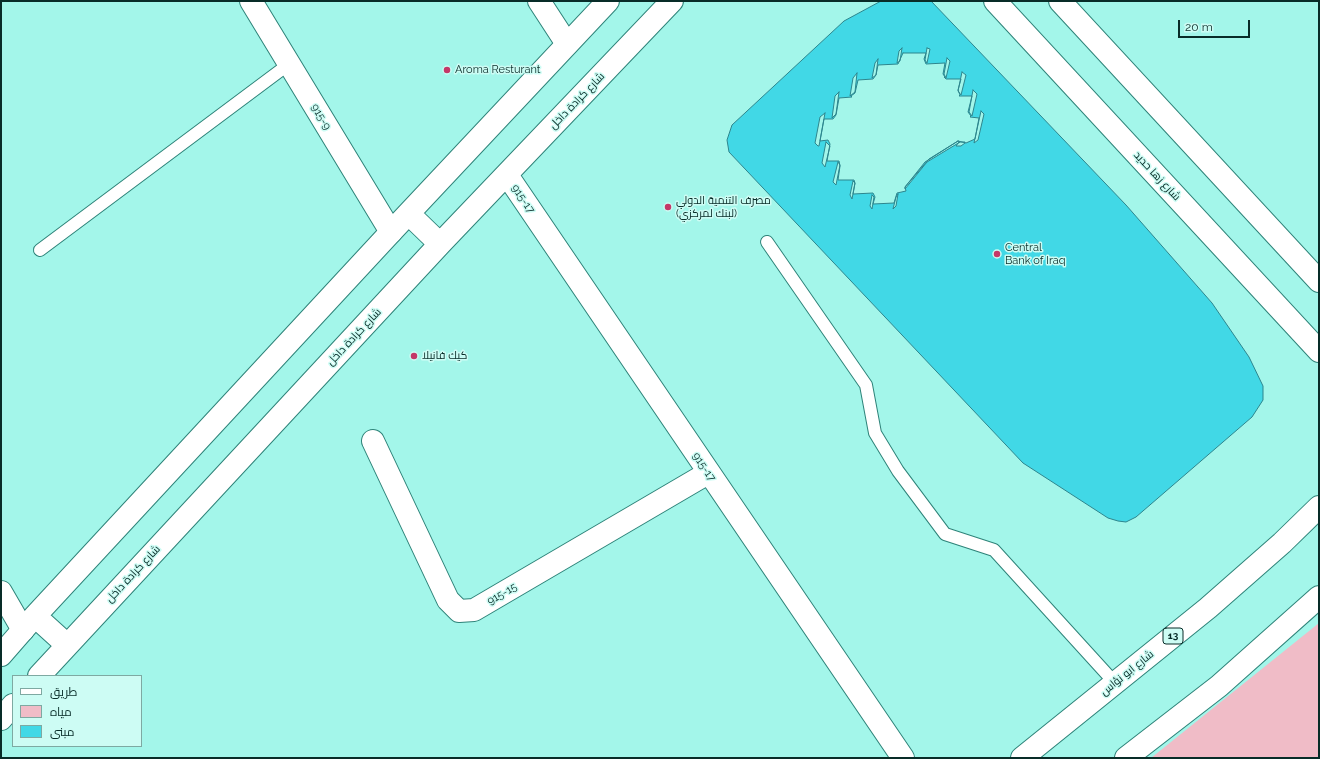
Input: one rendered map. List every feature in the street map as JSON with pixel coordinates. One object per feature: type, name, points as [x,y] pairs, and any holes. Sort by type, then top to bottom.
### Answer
[{"type":"main road","name":"915-9","points":[[251,1],[391,232]]},
{"type":"main road","points":[[539,1],[567,44]]},
{"type":"main road","points":[[1,655],[391,232],[608,1]]},
{"type":"main road","name":"شارع كرادة داخل","points":[[41,675],[440,244],[672,1]]},
{"type":"main road","name":"شارع زها حديد","points":[[995,1],[1319,351]]},
{"type":"main road","points":[[1060,1],[1319,280]]},
{"type":"main road","name":"915-17","points":[[507,175],[903,758]]},
{"type":"main road","points":[[409,214],[440,244]]},
{"type":"main road","name":"915-15","points":[[373,441],[448,600],[459,611],[474,610],[708,473]]},
{"type":"main road","name":"شارع ابو نؤاس","points":[[1022,758],[1208,608],[1282,543],[1319,507]]},
{"type":"main road","points":[[1,592],[29,623],[67,646]]},
{"type":"main road","points":[[1126,758],[1219,686],[1319,597]]},
{"type":"main road","points":[[1,718],[12,706]]},
{"type":"lane","points":[[40,250],[289,64]]},
{"type":"lane","points":[[767,242],[866,385],[875,433],[898,470],[945,534],[994,550],[1115,683]]},
{"type":"water","points":[[1319,623],[1319,758],[1151,758]]},
{"type":"building","name":"Central Bank of Iraq","points":[[881,1],[931,1],[1126,205],[1212,303],[1249,357],[1263,386],[1263,400],[1252,417],[1136,517],[1126,522],[1108,518],[1023,463],[729,152],[727,140],[732,125],[844,21]]},
{"type":"building","points":[[902,48],[900,61],[897,63],[899,51]]},
{"type":"building","points":[[927,48],[930,49],[927,63],[925,60]]},
{"type":"building","points":[[903,53],[926,53],[924,59],[926,64],[945,63],[943,74],[946,79],[961,79],[958,90],[959,96],[972,96],[968,112],[971,116],[970,117],[979,118],[975,139],[966,143],[958,141],[929,159],[905,187],[906,191],[897,193],[894,203],[873,204],[875,197],[873,193],[853,194],[855,183],[854,180],[838,180],[840,166],[839,161],[827,161],[830,144],[828,140],[820,141],[824,119],[833,119],[836,115],[839,98],[852,97],[851,96],[855,93],[858,80],[873,79],[876,75],[878,65],[898,64]]},
{"type":"building","points":[[947,58],[950,61],[946,78],[944,74]]},
{"type":"building","points":[[878,59],[876,75],[872,78],[875,63]]},
{"type":"building","points":[[962,72],[966,75],[961,95],[958,91]]},
{"type":"building","points":[[857,73],[855,92],[850,96],[853,78]]},
{"type":"building","points":[[973,90],[977,94],[972,116],[969,112]]},
{"type":"building","points":[[839,92],[836,114],[832,118],[835,96]]},
{"type":"building","points":[[981,111],[984,114],[978,140],[974,143]]},
{"type":"building","points":[[825,113],[818,146],[815,143],[820,117]]},
{"type":"building","points":[[958,141],[960,142],[927,162],[905,189],[925,162]]},
{"type":"building","points":[[826,142],[830,146],[825,167],[822,163]]},
{"type":"building","points":[[959,142],[965,143],[961,146],[956,146]]},
{"type":"building","points":[[838,162],[840,165],[836,185],[833,182]]},
{"type":"building","points":[[853,181],[855,183],[852,199],[850,195]]},
{"type":"building","points":[[898,194],[896,206],[893,209],[896,197]]},
{"type":"building","points":[[872,195],[874,197],[872,209],[870,206]]},
{"type":"place","name":"Aroma Resturant","points":[[447,70]]},
{"type":"place","name":"مصرف التنمية الدولي (لبنك لمركزي)","points":[[668,207]]},
{"type":"place","name":"Central Bank of Iraq","points":[[997,254]]},
{"type":"place","name":"كيك فانيلا","points":[[414,356]]}]
